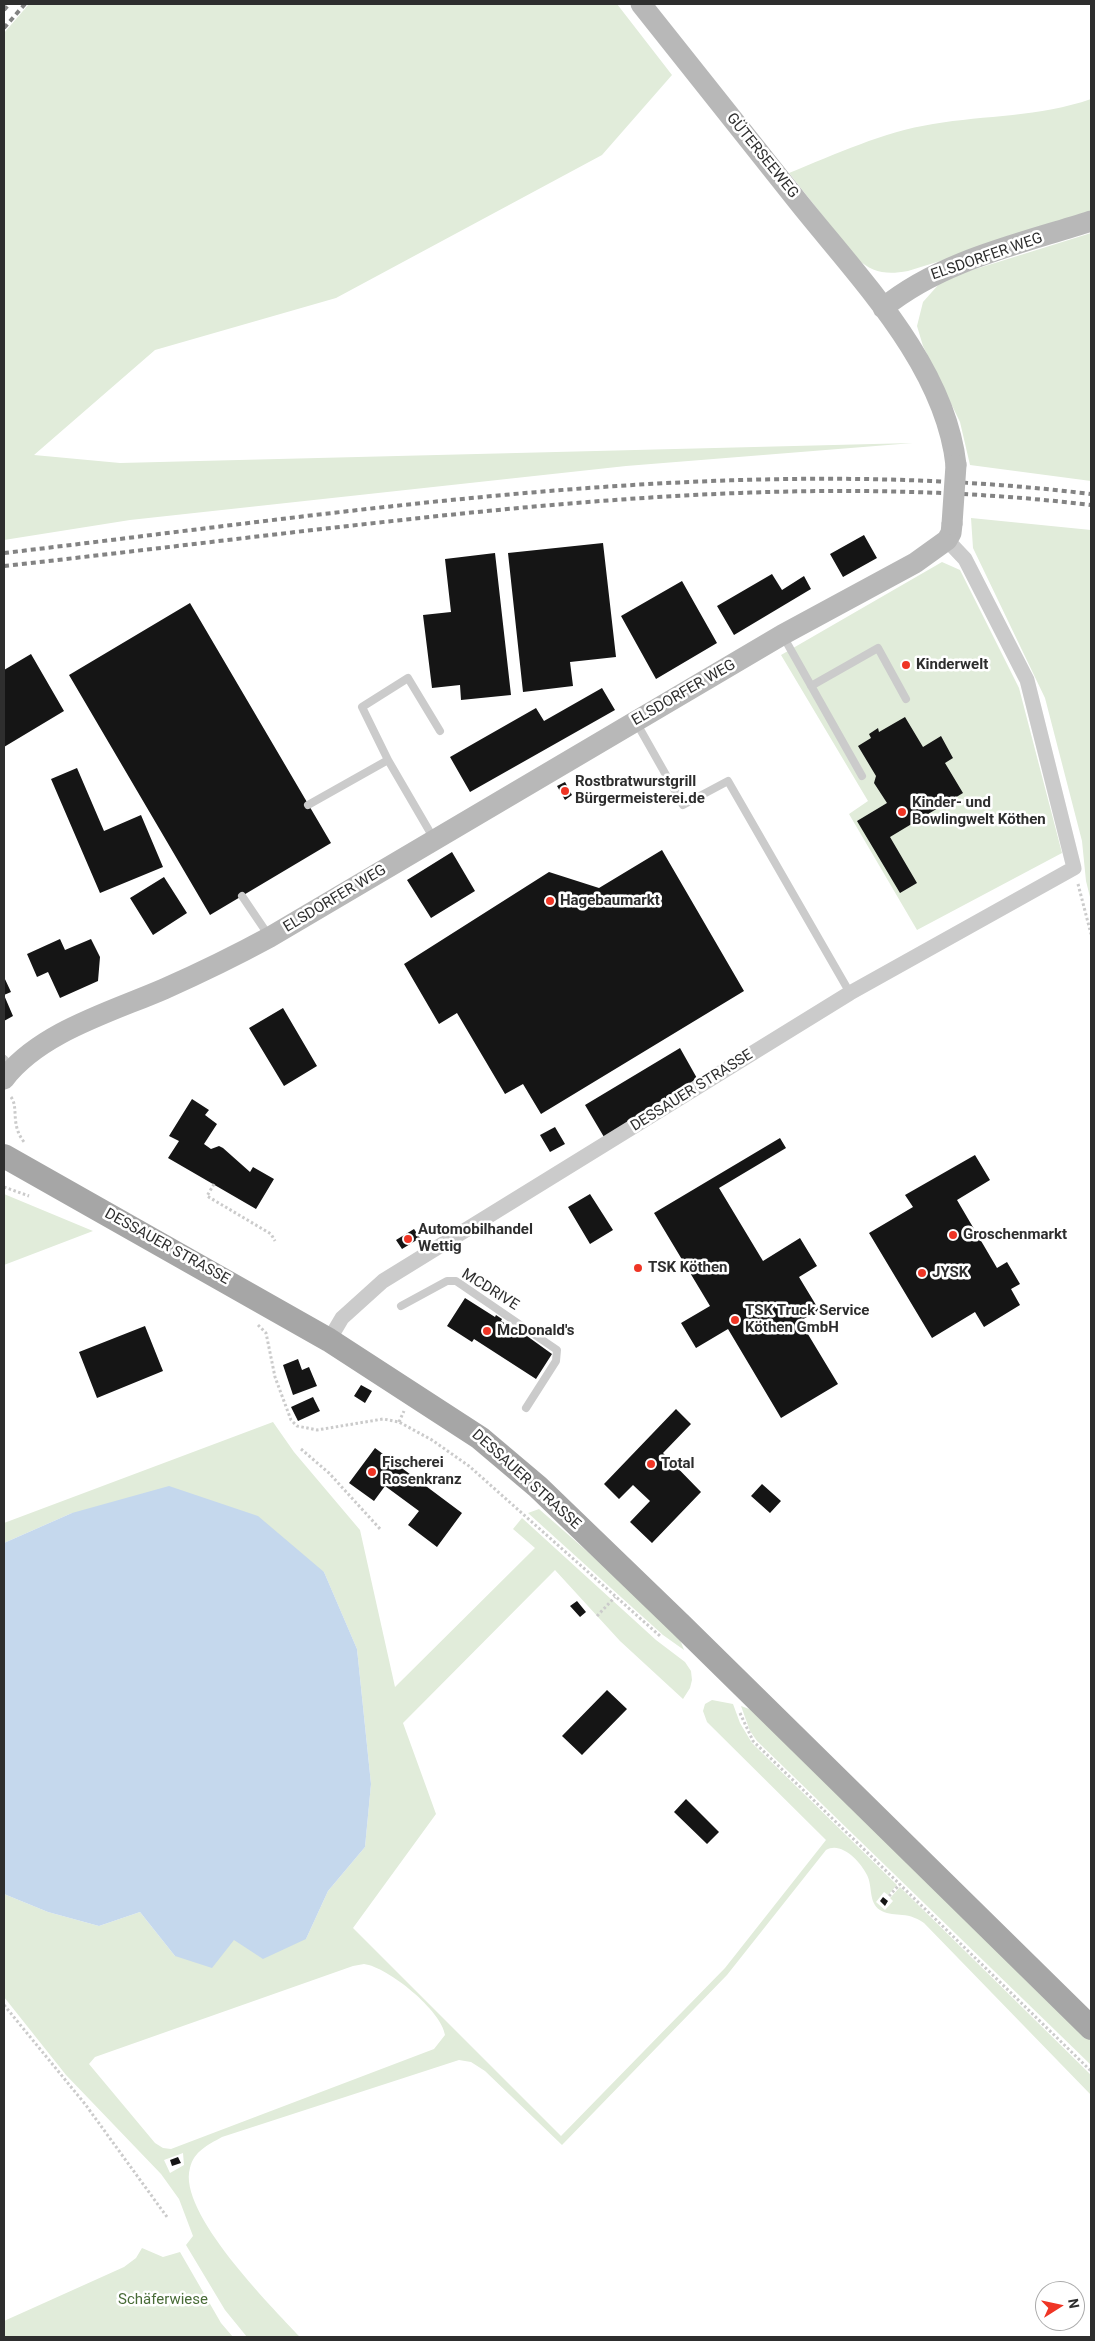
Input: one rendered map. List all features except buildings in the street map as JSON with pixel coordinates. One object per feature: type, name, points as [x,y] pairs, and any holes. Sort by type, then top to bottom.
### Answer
[{"type":"main road","name":"DESSAUER STRASSE","points":[[4,1156],[330,1340],[480,1438],[538,1487],[681,1624],[1091,2028]]},
{"type":"street","name":"GÜTERSEEWEG","points":[[640,4],[882,308]]},
{"type":"street","name":"ELSDORFER WEG","points":[[882,308],[913,285],[938,272],[1091,221]]},
{"type":"street","points":[[882,308],[911,347],[935,392],[949,427],[956,465],[949,532],[965,558],[1026,680],[1074,868]]},
{"type":"street","name":"ELSDORFER WEG","points":[[7,1069],[38,1046],[212,968],[270,937],[782,635],[931,553],[949,532]]},
{"type":"street","name":"DESSAUER STRASSE","points":[[330,1340],[342,1318],[382,1281],[850,994],[1074,868]]},
{"type":"lane","points":[[782,635],[862,776]]},
{"type":"lane","points":[[811,686],[878,648],[906,699]]},
{"type":"lane","points":[[434,839],[388,760],[362,707],[408,678],[440,731]]},
{"type":"lane","points":[[635,721],[683,805],[728,780],[850,994]]},
{"type":"lane","points":[[308,805],[388,760]]},
{"type":"lane","points":[[242,896],[270,937]]},
{"type":"lane","name":"MCDRIVE","points":[[400,1306],[447,1281],[456,1282],[558,1350],[556,1361],[526,1408]]},
{"type":"path","points":[[1074,868],[1091,934]]},
{"type":"path","points":[[214,1184],[207,1196],[271,1234],[275,1241]]},
{"type":"path","points":[[4,1187],[31,1197]]},
{"type":"path","points":[[256,1324],[266,1333],[275,1377],[290,1420],[297,1426],[317,1430],[383,1419],[408,1426],[469,1466],[661,1637]]},
{"type":"path","points":[[301,1449],[328,1474],[381,1530]]},
{"type":"path","points":[[597,1616],[615,1596]]},
{"type":"path","points":[[738,1709],[753,1741],[1091,2071]]},
{"type":"path","points":[[889,1896],[900,1884]]},
{"type":"path","points":[[4,2005],[86,2104],[167,2218]]},
{"type":"green space","points":[[29,4],[617,4],[672,75],[602,155],[336,298],[155,350],[34,455],[120,463],[913,443],[626,466],[130,520],[4,540],[4,33]]},
{"type":"green space","points":[[1091,99],[1091,214],[908,271],[880,272],[862,263],[856,258],[789,173],[860,144],[896,132],[953,121],[1052,109]]},
{"type":"green space","points":[[1091,233],[1091,481],[970,465],[960,422],[923,346],[917,326],[923,302],[939,284],[963,273]]},
{"type":"green space","points":[[971,518],[1091,530],[1091,901],[1086,881],[1082,841],[1045,698],[973,548]]},
{"type":"green space","points":[[942,562],[960,570],[1019,688],[1062,853],[917,930],[849,814],[868,801],[781,655]]},
{"type":"green space","points":[[4,1194],[93,1231],[4,1265]]},
{"type":"green space","points":[[273,1422],[294,1452],[360,1530],[395,1687],[535,1548],[513,1529],[522,1518],[656,1640],[685,1662],[691,1671],[692,1680],[690,1688],[683,1699],[620,1641],[555,1570],[403,1723],[436,1814],[353,1928],[561,2136],[725,1968],[826,1840],[707,1722],[703,1711],[705,1704],[712,1700],[733,1704],[740,1723],[752,1743],[897,1885],[888,1895],[884,1892],[876,1902],[885,1910],[893,1901],[890,1898],[900,1887],[1091,2075],[1091,2095],[924,1923],[905,1915],[889,1914],[876,1907],[872,1899],[869,1880],[860,1864],[844,1850],[832,1848],[826,1850],[727,1975],[562,2145],[485,2071],[471,2062],[459,2060],[222,2137],[202,2149],[195,2157],[190,2168],[190,2187],[198,2209],[211,2233],[229,2257],[249,2282],[300,2337],[247,2337],[225,2310],[186,2245],[193,2236],[179,2199],[161,2174],[66,2075],[4,1997],[4,1894],[48,1912],[99,1926],[140,1912],[175,1956],[234,1940],[306,1939],[328,1891],[365,1847],[371,1784],[357,1649],[324,1572],[72,1513],[4,1543],[4,1523]],"holes":[[[364,1964],[374,1967],[399,1981],[434,2014],[442,2025],[445,2035],[434,2049],[171,2149],[163,2148],[155,2143],[89,2064],[95,2057],[353,1966]],[[183,2153],[184,2165],[170,2173],[164,2160]]]},
{"type":"green space","points":[[539,1509],[630,1589],[679,1637],[684,1650],[663,1635],[528,1513]]},
{"type":"green space","points":[[741,1706],[752,1710],[765,1721],[1091,2041],[1091,2065],[757,1741],[750,1731]]},
{"type":"green space","name":"Schäferwiese","points":[[142,2248],[163,2257],[180,2252],[221,2323],[233,2337],[4,2337],[4,2321],[124,2267],[136,2258]]},
{"type":"water","points":[[169,1486],[258,1516],[324,1572],[357,1649],[371,1784],[365,1847],[328,1891],[306,1939],[263,1959],[234,1940],[212,1968],[175,1956],[140,1912],[99,1926],[48,1912],[4,1894],[4,1543],[72,1513]]},
{"type":"railway","points":[[4,10],[9,4]]},
{"type":"railway","points":[[4,28],[25,4]]},
{"type":"railway","points":[[4,553],[410,504],[546,491],[683,482],[819,479],[955,482],[1091,494]]},
{"type":"railway","points":[[4,566],[467,513],[623,499],[779,492],[857,491],[1013,497],[1091,505]]},
{"type":"place","name":"Kinderwelt","points":[[906,665]]},
{"type":"place","name":"Rostbratwurstgrill Bürgermeisterei.de","points":[[565,791]]},
{"type":"place","name":"Kinder- und Bowlingwelt Köthen","points":[[902,812]]},
{"type":"place","name":"Hagebaumarkt","points":[[550,901]]},
{"type":"place","name":"Groschenmarkt","points":[[953,1235]]},
{"type":"place","name":"Automobilhandel Wettig","points":[[408,1239]]},
{"type":"place","name":"TSK Köthen","points":[[638,1268]]},
{"type":"place","name":"JYSK","points":[[922,1273]]},
{"type":"place","name":"TSK Truck Service Köthen GmbH","points":[[735,1320]]},
{"type":"place","name":"McDonald's","points":[[487,1331]]},
{"type":"place","name":"Total","points":[[651,1464]]},
{"type":"place","name":"Fischerei Rosenkranz","points":[[372,1472]]}]
